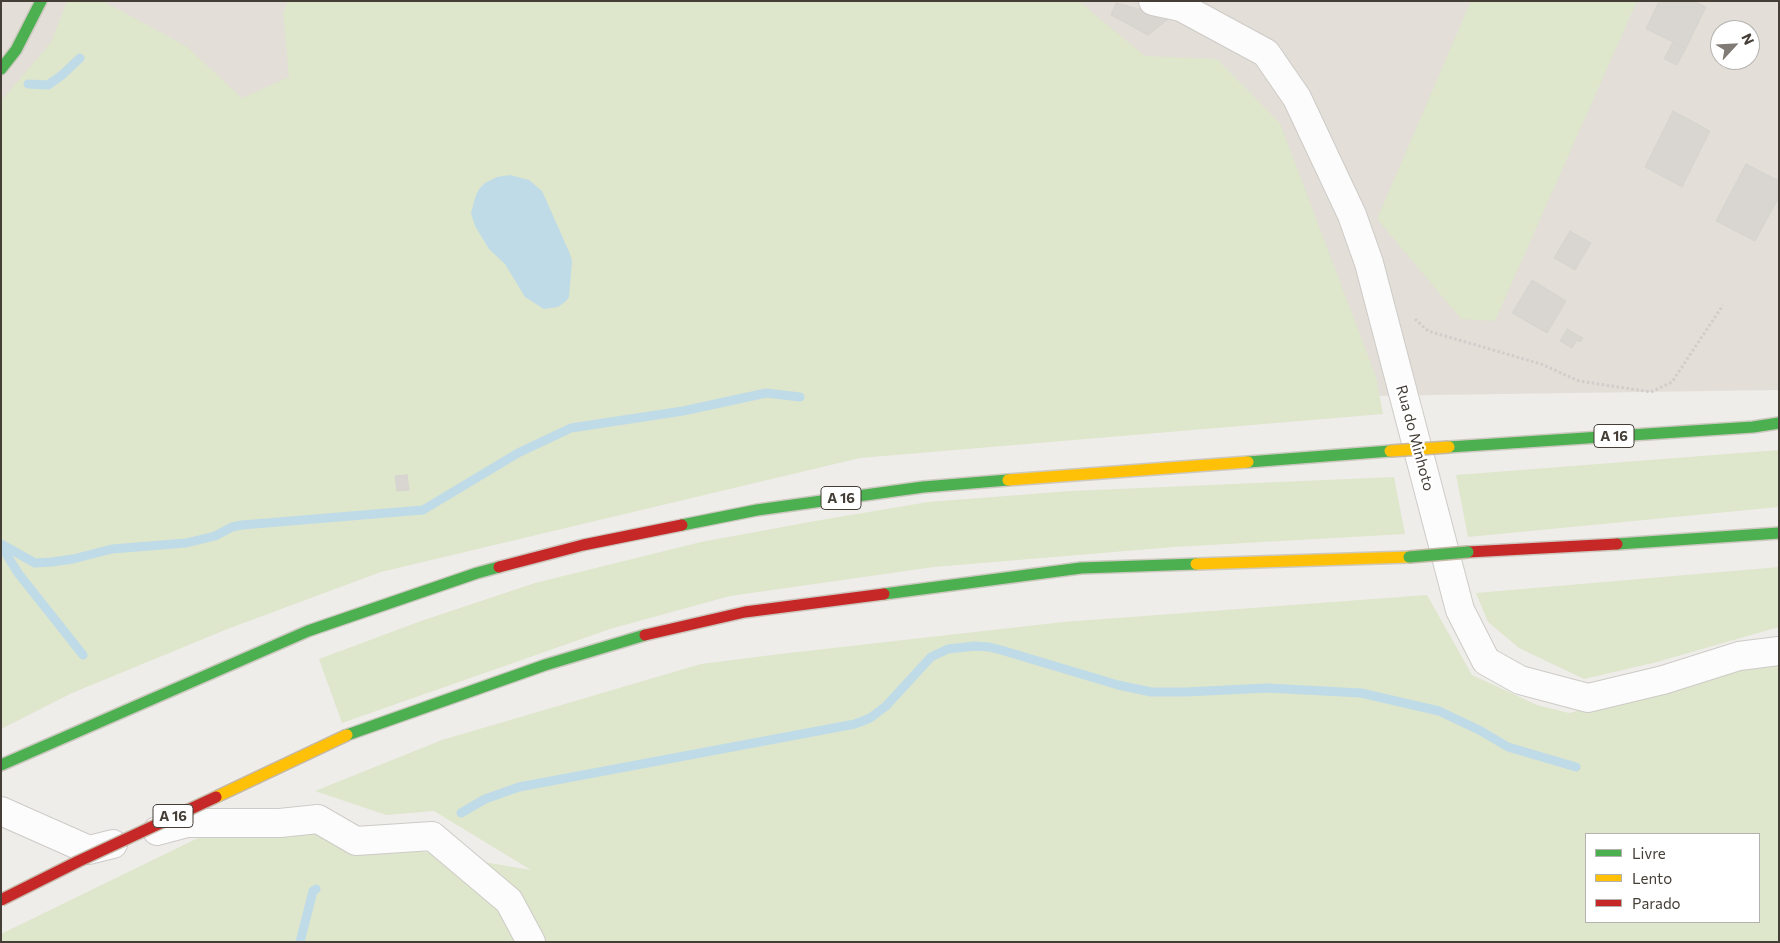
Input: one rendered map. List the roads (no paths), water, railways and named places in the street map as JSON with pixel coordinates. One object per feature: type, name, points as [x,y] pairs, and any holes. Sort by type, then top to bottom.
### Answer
[{"type":"main road","points":[[1,69],[16,50],[41,1]]},
{"type":"main road","name":"A 16","points":[[1,764],[308,631],[477,573],[583,545],[757,510],[923,487],[1390,451],[1753,427],[1779,423]]},
{"type":"main road","name":"A 16","points":[[1,900],[79,861],[347,735],[545,665],[644,635],[745,612],[1081,568],[1409,557],[1779,533]]},
{"type":"street","name":"Rua do Minhoto","points":[[1153,1],[1181,7],[1266,53],[1297,98],[1352,215],[1369,263],[1460,610],[1486,661],[1520,680],[1588,698],[1663,680],[1739,656],[1779,651]]},
{"type":"street","points":[[1,811],[89,850],[187,823],[280,823],[318,819],[356,841],[432,836],[509,902],[531,942]]},
{"type":"water","points":[[510,175],[529,180],[542,191],[570,254],[572,261],[569,297],[558,307],[544,309],[525,297],[505,264],[489,249],[475,226],[471,213],[480,188],[497,177]]},
{"type":"waterway","points":[[28,84],[48,85],[80,58]]},
{"type":"waterway","points":[[1,544],[35,563],[52,562],[73,559],[112,549],[186,543],[215,536],[232,527],[242,525],[423,510],[518,453],[571,428],[683,411],[766,393],[800,397]]},
{"type":"waterway","points":[[1,546],[18,573],[83,655]]},
{"type":"waterway","points":[[461,813],[485,799],[519,787],[855,724],[870,718],[886,706],[931,657],[948,649],[975,646],[1001,650],[1118,685],[1151,692],[1267,688],[1361,693],[1439,711],[1481,731],[1508,747],[1576,767]]},
{"type":"waterway","points":[[300,942],[313,891],[316,889]]}]
